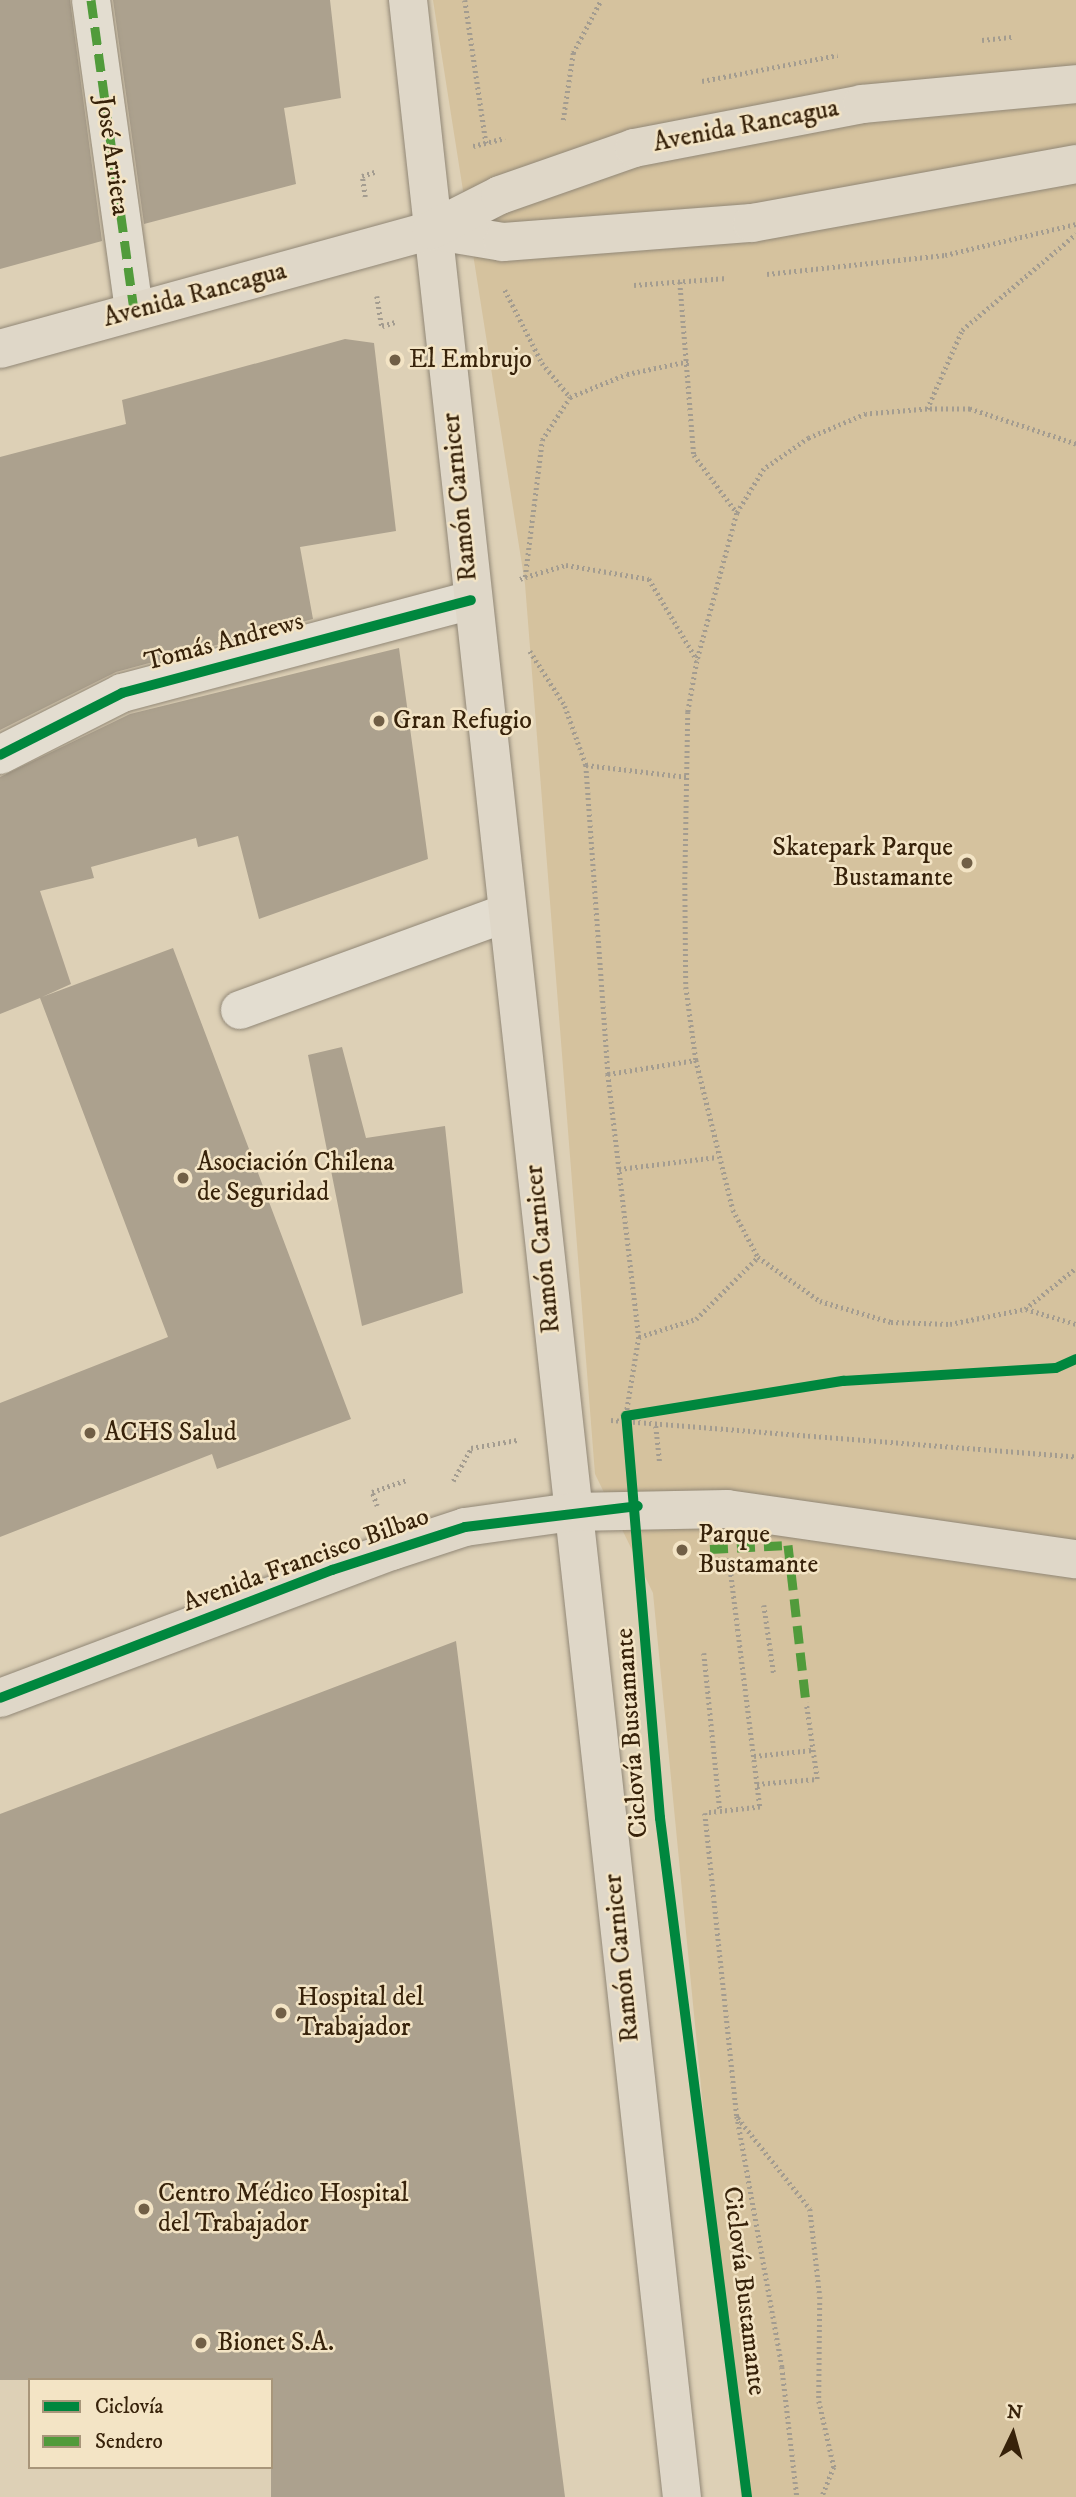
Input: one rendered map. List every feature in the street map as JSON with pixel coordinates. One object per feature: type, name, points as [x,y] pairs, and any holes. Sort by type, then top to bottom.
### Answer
[{"type":"main road","name":"Ramón Carnicer","points":[[408,0],[471,600],[682,2497]]},
{"type":"main road","name":"Avenida Rancagua","points":[[0,349],[431,230],[553,175],[741,123],[862,104],[1076,84]]},
{"type":"main road","name":"Avenida Rancagua","points":[[431,230],[503,242],[752,223],[1076,164]]},
{"type":"main road","name":"Avenida Francisco Bilbao","points":[[0,1698],[392,1550],[465,1527],[572,1512],[638,1506],[727,1509],[1076,1559]]},
{"type":"street","name":"José Arrieta","points":[[90,0],[134,311]]},
{"type":"street","name":"Tomás Andrews","points":[[0,755],[122,693],[471,600]]},
{"type":"street","points":[[240,1010],[506,913]]},
{"type":"path","points":[[465,0],[486,143]]},
{"type":"path","points":[[563,121],[573,53],[601,0]]},
{"type":"path","points":[[927,408],[962,330],[1076,234]]},
{"type":"path","points":[[503,242],[505,291],[542,363],[570,397]]},
{"type":"path","points":[[680,282],[689,361],[694,455],[737,513]]},
{"type":"path","points":[[525,577],[542,440],[570,397],[627,374],[689,361]]},
{"type":"path","points":[[1076,444],[970,409],[927,408],[866,414],[809,438],[764,469],[737,513],[697,661],[687,777],[687,988],[696,1060],[717,1157],[733,1210],[758,1257],[820,1301],[891,1322],[950,1324],[1025,1309],[1076,1268]]},
{"type":"path","points":[[471,600],[525,577],[566,565],[649,579],[697,661]]},
{"type":"path","points":[[471,600],[509,626],[538,661],[565,706],[586,765],[608,1074],[639,1337],[626,1416],[638,1506]]},
{"type":"path","points":[[586,765],[687,777]]},
{"type":"path","points":[[608,1074],[696,1060]]},
{"type":"path","points":[[619,1168],[717,1157]]},
{"type":"path","points":[[639,1337],[696,1319],[758,1257]]},
{"type":"path","points":[[1025,1309],[1076,1324]]},
{"type":"path","points":[[471,1448],[666,1409]]},
{"type":"path","points":[[626,1416],[656,1426],[1076,1457]]},
{"type":"path","points":[[372,1492],[407,1480]]},
{"type":"path","points":[[727,1509],[760,1807],[705,1813],[737,2116],[782,2367],[797,2497]]},
{"type":"path","points":[[764,1605],[774,1675]]},
{"type":"path","points":[[704,1653],[720,1811]]},
{"type":"path","points":[[757,1784],[817,1779],[806,1703]]},
{"type":"path","points":[[754,1756],[813,1750]]},
{"type":"path","points":[[737,2116],[810,2209],[820,2297],[819,2401],[834,2467],[822,2497]]},
{"type":"shaded area","name":"Parque Bustamante","points":[[433,0],[1076,0],[1076,2497],[741,2497],[653,1593],[595,1474],[525,584]]},
{"type":"building","points":[[0,0],[70,0],[102,241],[0,269]]},
{"type":"building","points":[[113,0],[330,0],[341,98],[284,108],[296,184],[144,224]]},
{"type":"building","points":[[345,339],[374,343],[396,531],[300,547],[313,619],[116,672],[0,730],[0,457],[126,424],[122,400]]},
{"type":"building","points":[[399,648],[428,859],[259,919],[238,836],[198,847],[196,838],[91,867],[94,878],[40,891],[71,984],[42,997],[173,948],[351,1419],[217,1469],[212,1454],[0,1537],[0,1403],[168,1337],[40,998],[0,1014],[0,777],[130,714]]},
{"type":"building","points":[[342,1047],[366,1138],[445,1126],[463,1293],[362,1326],[308,1055]]},
{"type":"building","points":[[456,1641],[565,2497],[271,2497],[273,2378],[0,2380],[0,1814]]},
{"type":"marked path","points":[[91,0],[134,311]]},
{"type":"marked path","points":[[710,1549],[788,1545],[806,1703]]},
{"type":"cycle path","points":[[0,755],[122,693],[471,600]]},
{"type":"cycle path","name":"Ciclovía Bustamante","points":[[747,2497],[660,1818],[626,1416],[843,1381],[1056,1368],[1076,1359]]},
{"type":"cycle path","points":[[0,1698],[332,1570],[465,1527],[638,1506]]},
{"type":"place","name":"El Embrujo","points":[[395,360]]},
{"type":"place","name":"Gran Refugio","points":[[379,721]]},
{"type":"place","name":"Skatepark Parque Bustamante","points":[[967,863]]},
{"type":"place","name":"Asociación Chilena de Seguridad","points":[[183,1178]]},
{"type":"place","name":"ACHS Salud","points":[[90,1433]]},
{"type":"place","name":"Parque Bustamante","points":[[682,1550]]},
{"type":"place","name":"Hospital del Trabajador","points":[[281,2013]]},
{"type":"place","name":"Centro Médico Hospital del Trabajador","points":[[144,2209]]},
{"type":"place","name":"Bionet S.A.","points":[[201,2343]]}]
